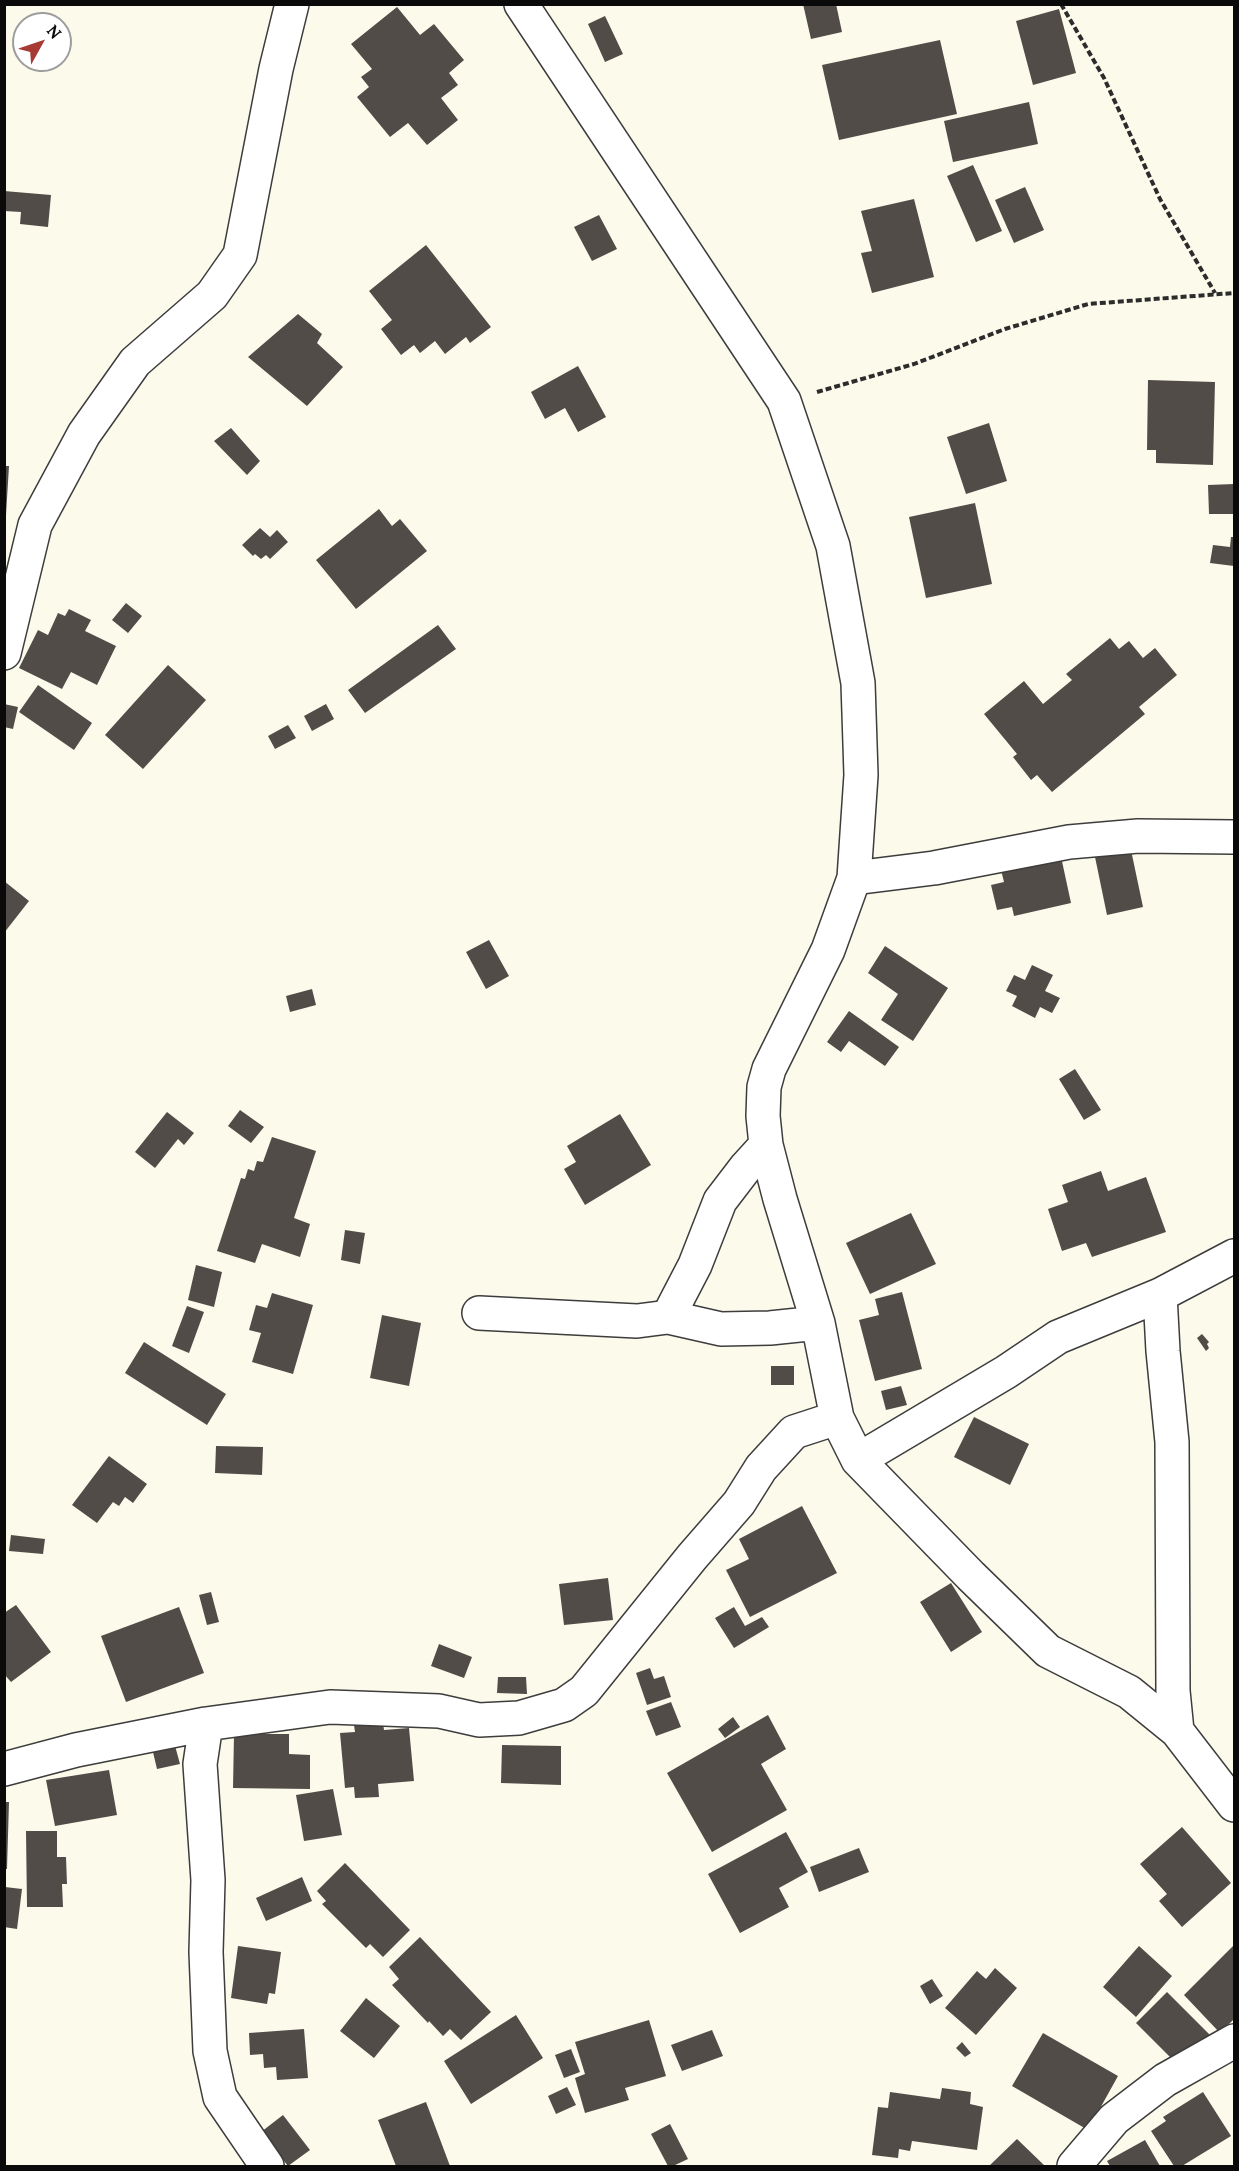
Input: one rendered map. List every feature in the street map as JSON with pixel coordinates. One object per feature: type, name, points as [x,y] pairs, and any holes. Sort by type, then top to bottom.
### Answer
[{"type":"street","points":[[4,653],[35,525],[84,434],[135,362],[212,295],[240,255],[276,69],[292,4]]},
{"type":"street","points":[[521,4],[784,401],[833,546],[858,683],[861,775],[854,878],[828,950],[769,1069],[764,1087],[763,1116],[766,1145],[780,1200],[818,1323],[837,1418],[858,1460],[971,1576],[1048,1651],[1129,1692],[1178,1731],[1234,1805]]},
{"type":"street","points":[[854,878],[934,868],[1069,842],[1138,836],[1234,837]]},
{"type":"street","points":[[668,1317],[695,1265],[720,1201],[766,1145]]},
{"type":"street","points":[[858,1460],[1006,1372],[1058,1337],[1160,1295],[1234,1256]]},
{"type":"street","points":[[1160,1295],[1172,1442],[1173,1691],[1178,1731]]},
{"type":"street","points":[[479,1312],[637,1321],[668,1317],[721,1329],[770,1328],[818,1323]]},
{"type":"street","points":[[4,1769],[76,1750],[206,1724],[330,1707],[439,1711],[478,1720],[519,1718],[564,1705],[584,1691],[692,1557],[739,1503],[761,1468],[788,1439],[795,1432],[837,1418]]},
{"type":"street","points":[[206,1724],[200,1764],[208,1880],[206,1952],[210,2051],[220,2097],[267,2166]]},
{"type":"street","points":[[1074,2166],[1114,2119],[1165,2080],[1234,2042]]},
{"type":"path","points":[[1061,4],[1104,78],[1160,199],[1215,293]]},
{"type":"path","points":[[784,401],[914,364],[1005,329],[1088,304],[1234,293]]},
{"type":"building","points":[[803,4],[836,4],[842,32],[811,39]]},
{"type":"building","points":[[397,7],[420,35],[434,24],[464,60],[449,73],[458,85],[441,98],[458,120],[427,145],[408,123],[390,137],[357,97],[369,87],[361,77],[372,69],[351,44]]},
{"type":"building","points":[[1059,9],[1076,73],[1033,85],[1016,21]]},
{"type":"building","points":[[605,16],[623,54],[605,62],[588,24]]},
{"type":"building","points":[[940,40],[957,114],[839,140],[822,65]]},
{"type":"building","points":[[1029,102],[1038,144],[953,162],[944,121]]},
{"type":"building","points":[[973,165],[1002,231],[976,242],[947,176]]},
{"type":"building","points":[[1025,187],[1044,230],[1014,243],[995,200]]},
{"type":"building","points":[[4,191],[51,195],[48,227],[20,224],[21,212],[4,211]]},
{"type":"building","points":[[914,199],[934,277],[872,293],[861,253],[872,251],[861,211]]},
{"type":"building","points":[[599,215],[617,249],[592,261],[574,227]]},
{"type":"building","points":[[426,245],[491,327],[470,343],[466,337],[445,354],[435,341],[420,353],[414,345],[401,355],[381,329],[392,320],[369,291]]},
{"type":"building","points":[[298,314],[322,334],[317,343],[343,367],[307,406],[248,357]]},
{"type":"building","points":[[578,366],[606,417],[578,432],[565,408],[545,419],[531,392]]},
{"type":"building","points":[[1148,380],[1215,382],[1213,465],[1156,463],[1156,450],[1147,450]]},
{"type":"building","points":[[989,423],[1007,481],[966,494],[947,437]]},
{"type":"building","points":[[231,428],[260,461],[247,475],[214,441]]},
{"type":"building","points":[[4,466],[9,466],[6,515],[4,515]]},
{"type":"building","points":[[1234,484],[1234,514],[1209,514],[1208,485]]},
{"type":"building","points":[[975,503],[992,584],[926,598],[909,517]]},
{"type":"building","points":[[379,509],[392,526],[400,519],[427,551],[356,609],[316,560]]},
{"type":"building","points":[[260,528],[270,537],[277,530],[288,542],[270,559],[266,555],[261,559],[255,554],[253,556],[242,545]]},
{"type":"building","points":[[1231,537],[1234,537],[1234,566],[1210,563],[1213,545],[1230,547]]},
{"type":"building","points":[[126,603],[142,616],[128,633],[112,620]]},
{"type":"building","points":[[69,609],[91,620],[85,631],[116,646],[97,685],[71,672],[62,689],[19,668],[38,630],[48,635],[58,613],[65,616]]},
{"type":"building","points":[[438,625],[456,649],[365,713],[348,690]]},
{"type":"building","points":[[1110,638],[1119,649],[1129,641],[1143,658],[1155,648],[1177,675],[1139,707],[1145,714],[1052,792],[1037,775],[1031,780],[1013,757],[1017,754],[984,714],[1024,681],[1043,704],[1072,680],[1066,674]]},
{"type":"building","points":[[168,665],[206,700],[143,769],[105,735]]},
{"type":"building","points":[[38,685],[92,723],[74,750],[19,712]]},
{"type":"building","points":[[4,704],[18,707],[13,729],[4,727]]},
{"type":"building","points":[[326,704],[334,719],[312,731],[304,716]]},
{"type":"building","points":[[288,725],[296,738],[275,749],[268,736]]},
{"type":"building","points":[[1131,850],[1143,907],[1107,915],[1095,857]]},
{"type":"building","points":[[1060,852],[1071,903],[1014,916],[1012,907],[997,910],[991,885],[1004,882],[1000,866]]},
{"type":"building","points":[[4,881],[29,901],[4,933]]},
{"type":"building","points":[[489,940],[509,976],[486,989],[466,952]]},
{"type":"building","points":[[885,946],[948,988],[913,1041],[881,1020],[898,994],[868,973]]},
{"type":"building","points":[[1032,965],[1053,975],[1045,991],[1060,998],[1052,1013],[1040,1007],[1035,1018],[1012,1006],[1017,996],[1006,991],[1014,975],[1025,980]]},
{"type":"building","points":[[312,989],[316,1005],[290,1012],[286,996]]},
{"type":"building","points":[[849,1011],[899,1047],[885,1066],[849,1041],[841,1052],[827,1042]]},
{"type":"building","points":[[1075,1069],[1101,1110],[1084,1120],[1059,1079]]},
{"type":"building","points":[[240,1110],[264,1127],[251,1143],[228,1126]]},
{"type":"building","points":[[167,1112],[194,1133],[184,1145],[178,1139],[155,1168],[135,1152]]},
{"type":"building","points":[[620,1114],[651,1165],[585,1205],[564,1169],[576,1162],[567,1146]]},
{"type":"building","points":[[272,1137],[316,1151],[294,1218],[310,1224],[300,1257],[262,1244],[255,1263],[217,1251],[241,1178],[245,1179],[248,1169],[254,1171],[257,1161],[263,1162]]},
{"type":"building","points":[[1101,1171],[1108,1191],[1146,1177],[1166,1232],[1092,1257],[1086,1243],[1062,1251],[1048,1209],[1068,1202],[1062,1185]]},
{"type":"building","points":[[911,1213],[936,1264],[870,1294],[846,1243]]},
{"type":"building","points":[[345,1230],[365,1233],[360,1264],[341,1260]]},
{"type":"building","points":[[196,1265],[222,1272],[214,1307],[188,1300]]},
{"type":"building","points":[[902,1292],[922,1369],[875,1381],[859,1320],[879,1315],[875,1299]]},
{"type":"building","points":[[272,1293],[313,1305],[293,1374],[252,1362],[261,1333],[249,1330],[256,1305],[267,1308]]},
{"type":"building","points":[[187,1306],[204,1312],[189,1353],[172,1346]]},
{"type":"building","points":[[382,1315],[421,1323],[409,1386],[370,1378]]},
{"type":"building","points":[[1202,1334],[1209,1342],[1207,1344],[1209,1348],[1206,1351],[1197,1338]]},
{"type":"building","points":[[144,1342],[226,1394],[207,1425],[125,1373]]},
{"type":"building","points":[[771,1366],[794,1366],[794,1385],[771,1385]]},
{"type":"building","points":[[901,1386],[907,1405],[886,1410],[881,1391]]},
{"type":"building","points":[[974,1417],[1029,1444],[1010,1485],[954,1457]]},
{"type":"building","points":[[216,1446],[263,1447],[262,1475],[215,1473]]},
{"type":"building","points":[[109,1456],[147,1484],[133,1503],[125,1497],[119,1506],[113,1502],[97,1523],[72,1505]]},
{"type":"building","points":[[802,1506],[837,1573],[750,1617],[726,1570],[749,1559],[739,1539]]},
{"type":"building","points":[[11,1535],[45,1539],[43,1554],[9,1551]]},
{"type":"building","points":[[608,1578],[613,1620],[564,1625],[559,1584]]},
{"type":"building","points":[[951,1583],[982,1632],[951,1652],[920,1602]]},
{"type":"building","points":[[211,1592],[219,1622],[207,1625],[199,1595]]},
{"type":"building","points":[[16,1605],[51,1652],[11,1682],[4,1674],[4,1613]]},
{"type":"building","points":[[179,1607],[204,1673],[126,1702],[101,1636]]},
{"type":"building","points":[[734,1607],[745,1626],[762,1617],[769,1627],[734,1648],[715,1618]]},
{"type":"building","points":[[439,1644],[472,1657],[464,1678],[431,1666]]},
{"type":"building","points":[[650,1668],[654,1679],[664,1676],[671,1697],[647,1705],[636,1673]]},
{"type":"building","points":[[498,1677],[526,1677],[527,1694],[497,1693]]},
{"type":"building","points":[[671,1702],[681,1727],[656,1736],[646,1711]]},
{"type":"building","points":[[768,1715],[786,1749],[761,1764],[787,1810],[712,1852],[667,1773]]},
{"type":"building","points":[[382,1716],[384,1730],[409,1728],[414,1781],[378,1784],[379,1797],[355,1798],[354,1787],[345,1788],[340,1733],[355,1732],[353,1718]]},
{"type":"building","points":[[733,1717],[740,1727],[725,1738],[718,1729]]},
{"type":"building","points":[[234,1734],[289,1734],[289,1754],[310,1755],[310,1789],[233,1788]]},
{"type":"building","points":[[174,1742],[180,1764],[157,1769],[152,1748]]},
{"type":"building","points":[[502,1745],[561,1746],[561,1785],[501,1783]]},
{"type":"building","points":[[109,1770],[117,1815],[55,1826],[46,1780]]},
{"type":"building","points":[[333,1789],[342,1835],[304,1841],[296,1795]]},
{"type":"building","points":[[4,1802],[9,1802],[7,1869],[4,1869]]},
{"type":"building","points":[[1182,1827],[1231,1883],[1182,1927],[1159,1901],[1167,1894],[1140,1864]]},
{"type":"building","points":[[26,1831],[57,1831],[57,1857],[66,1857],[67,1884],[62,1884],[63,1907],[27,1907]]},
{"type":"building","points":[[786,1832],[808,1872],[779,1888],[789,1907],[740,1933],[708,1874]]},
{"type":"building","points":[[859,1848],[869,1872],[819,1892],[810,1867]]},
{"type":"building","points":[[345,1863],[410,1930],[383,1957],[370,1944],[366,1948],[322,1904],[326,1901],[317,1891]]},
{"type":"building","points":[[302,1877],[312,1901],[266,1921],[256,1898]]},
{"type":"building","points":[[5,1887],[22,1889],[17,1929],[4,1927]]},
{"type":"building","points":[[420,1937],[491,2012],[461,2040],[450,2029],[443,2036],[392,1985],[399,1979],[389,1967]]},
{"type":"building","points":[[1234,1945],[1234,2019],[1220,2033],[1184,1995]]},
{"type":"building","points":[[238,1946],[281,1952],[275,1994],[269,1993],[267,2004],[231,1998]]},
{"type":"building","points":[[1139,1946],[1172,1976],[1136,2017],[1103,1987]]},
{"type":"building","points":[[995,1968],[1017,1988],[976,2035],[945,2008],[977,1971],[986,1979]]},
{"type":"building","points":[[932,1979],[943,1996],[930,2004],[920,1986]]},
{"type":"building","points":[[1167,1992],[1210,2035],[1179,2066],[1136,2023]]},
{"type":"building","points":[[366,1998],[400,2026],[374,2058],[340,2031]]},
{"type":"building","points":[[516,2015],[543,2058],[471,2104],[444,2061]]},
{"type":"building","points":[[649,2020],[666,2076],[625,2088],[629,2100],[585,2113],[575,2078],[585,2074],[575,2042]]},
{"type":"building","points":[[304,2029],[308,2078],[277,2080],[276,2067],[264,2068],[263,2054],[250,2055],[249,2033]]},
{"type":"building","points":[[712,2030],[723,2056],[682,2071],[671,2045]]},
{"type":"building","points":[[1043,2033],[1118,2076],[1088,2130],[1012,2086]]},
{"type":"building","points":[[962,2042],[971,2053],[965,2057],[956,2048]]},
{"type":"building","points":[[571,2049],[580,2072],[564,2078],[555,2055]]},
{"type":"building","points":[[567,2087],[576,2105],[556,2114],[548,2096]]},
{"type":"building","points":[[942,2088],[971,2092],[970,2104],[983,2107],[977,2150],[912,2141],[910,2151],[899,2149],[898,2158],[872,2155],[878,2107],[888,2108],[890,2092],[940,2099]]},
{"type":"building","points":[[1203,2092],[1231,2136],[1182,2166],[1174,2166],[1151,2131],[1166,2121],[1163,2117]]},
{"type":"building","points":[[426,2102],[450,2166],[396,2166],[378,2120]]},
{"type":"building","points":[[283,2115],[310,2150],[288,2166],[261,2132]]},
{"type":"building","points":[[670,2124],[688,2159],[673,2166],[668,2166],[651,2134]]},
{"type":"building","points":[[1017,2139],[1045,2166],[989,2166]]},
{"type":"building","points":[[1145,2140],[1160,2166],[1110,2166],[1107,2161]]}]
